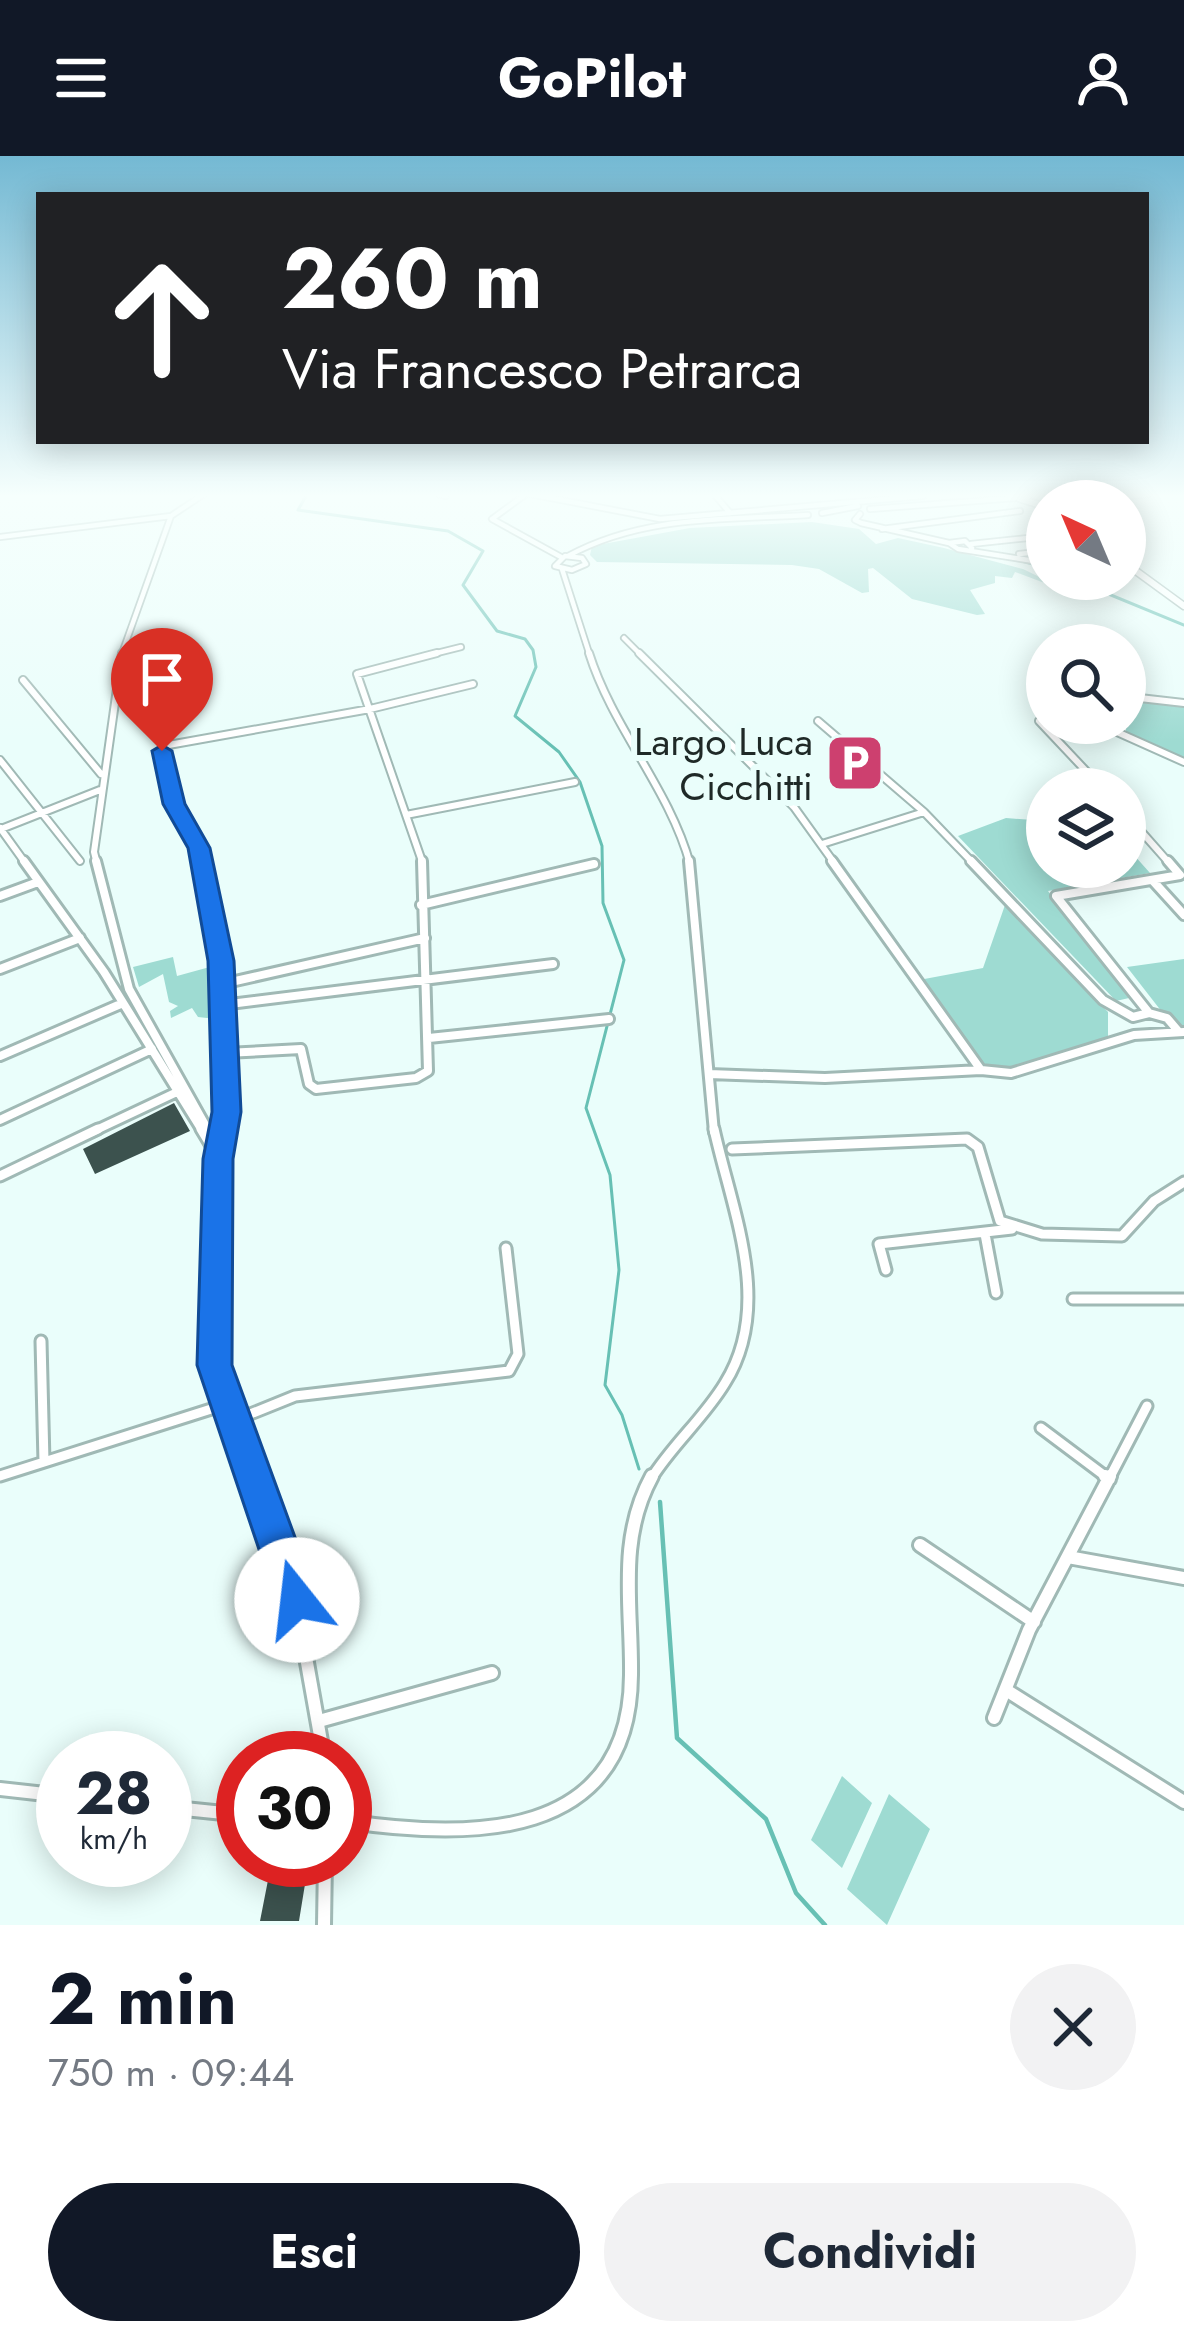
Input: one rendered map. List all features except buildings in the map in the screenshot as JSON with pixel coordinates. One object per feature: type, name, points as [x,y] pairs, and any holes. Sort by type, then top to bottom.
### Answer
[{"type":"street","points":[[148,577],[124,641],[101,775],[95,862],[124,977],[206,1121],[218,1159]]},
{"type":"street","points":[[372,1824],[457,1832],[512,1828],[554,1815],[589,1786],[609,1760],[629,1709],[628,1556],[638,1501],[665,1454],[728,1378],[748,1324],[728,1186],[709,1103],[701,933],[686,847],[660,785],[607,702],[569,577]]},
{"type":"street","points":[[1146,579],[1184,607]]},
{"type":"street","points":[[624,638],[725,734],[822,844],[981,1070]]},
{"type":"street","points":[[226,1052],[301,1049],[309,1084],[319,1090],[422,1076],[429,1069],[421,904],[424,870],[360,671],[461,647]]},
{"type":"street","points":[[23,680],[101,775]]},
{"type":"street","points":[[320,1731],[288,1565],[227,1404],[213,1352],[218,1159],[226,1112],[222,984],[200,851],[174,804],[163,746],[370,709],[472,684]]},
{"type":"street","points":[[1146,697],[1184,704]]},
{"type":"street","points":[[818,721],[923,812],[1103,1000],[1133,1017],[1149,1013],[1167,1018],[1181,1032]]},
{"type":"street","points":[[1061,744],[1084,768]]},
{"type":"street","points":[[1143,744],[1184,763]]},
{"type":"street","points":[[0,760],[80,861]]},
{"type":"street","points":[[406,814],[575,782]]},
{"type":"street","points":[[100,790],[2,833],[80,938],[212,1144]]},
{"type":"street","points":[[822,844],[923,812]]},
{"type":"street","points":[[1146,836],[1180,873],[1056,896],[1149,1013]]},
{"type":"street","points":[[421,904],[594,864]]},
{"type":"street","points":[[1153,881],[1184,915]]},
{"type":"street","points":[[0,896],[38,882]]},
{"type":"street","points":[[0,969],[80,938]]},
{"type":"street","points":[[222,984],[426,938]]},
{"type":"street","points":[[222,1005],[553,964]]},
{"type":"street","points":[[0,1056],[123,1003]]},
{"type":"street","points":[[429,1039],[609,1019]]},
{"type":"street","points":[[709,1074],[825,1078],[1019,1071],[1134,1035],[1181,1032]]},
{"type":"street","points":[[0,1120],[152,1049]]},
{"type":"street","points":[[0,1176],[176,1092]]},
{"type":"street","points":[[732,1149],[969,1139],[978,1147],[992,1208],[1013,1228]]},
{"type":"street","points":[[886,1270],[879,1244],[1013,1228],[1123,1236],[1154,1201],[1184,1182]]},
{"type":"street","points":[[985,1234],[996,1294]]},
{"type":"street","points":[[233,1421],[305,1394],[505,1374],[518,1358],[506,1248]]},
{"type":"street","points":[[1072,1299],[1184,1299]]},
{"type":"street","points":[[41,1341],[44,1462]]},
{"type":"street","points":[[0,1476],[227,1404]]},
{"type":"street","points":[[994,1718],[1034,1622],[1147,1406]]},
{"type":"street","points":[[1041,1428],[1109,1479]]},
{"type":"street","points":[[920,1545],[1034,1622]]},
{"type":"street","points":[[1067,1557],[1184,1578]]},
{"type":"street","points":[[319,1721],[492,1673]]},
{"type":"street","points":[[1006,1690],[1184,1802]]},
{"type":"street","points":[[0,1789],[36,1793]]},
{"type":"street","points":[[324,1925],[325,1887]]},
{"type":"green space","points":[[833,577],[868,577],[869,592],[862,593]]},
{"type":"green space","points":[[884,577],[995,577],[995,583],[970,590],[985,614],[912,599]]},
{"type":"green space","points":[[1146,700],[1184,705],[1184,760],[1146,742]]},
{"type":"green space","points":[[1006,818],[1026,819],[1026,888],[1065,888],[1048,891],[1129,998],[1116,1001],[958,836]]},
{"type":"green space","points":[[1005,905],[1108,1012],[1108,1043],[1022,1070],[981,1070],[919,980],[983,968]]},
{"type":"green space","points":[[173,957],[177,976],[217,965],[216,1019],[198,1017],[192,1008],[171,1018],[170,1011],[178,1006],[169,1002],[163,974],[139,987],[133,967]]},
{"type":"green space","points":[[1184,959],[1184,1029],[1162,1012],[1127,967]]},
{"type":"green space","points":[[842,1776],[872,1803],[842,1868],[811,1840]]},
{"type":"green space","points":[[889,1794],[930,1829],[887,1925],[847,1889]]},
{"type":"waterway","points":[[468,577],[463,585],[497,631],[525,639],[533,650],[536,667],[515,716],[559,752],[580,782],[602,846],[603,903],[624,960],[586,1108],[610,1175],[619,1270],[605,1385],[622,1415],[639,1469]]},
{"type":"waterway","points":[[1123,600],[1184,625]]},
{"type":"waterway","points":[[660,1502],[677,1738],[766,1819],[796,1893],[825,1925]]},
{"type":"place","name":"Largo Luca Cicchitti","points":[[855,763]]},
{"type":"route","points":[[162,751],[174,804],[199,848],[221,961],[226,1112],[218,1159],[214,1365],[286,1556],[297,1600]]}]
